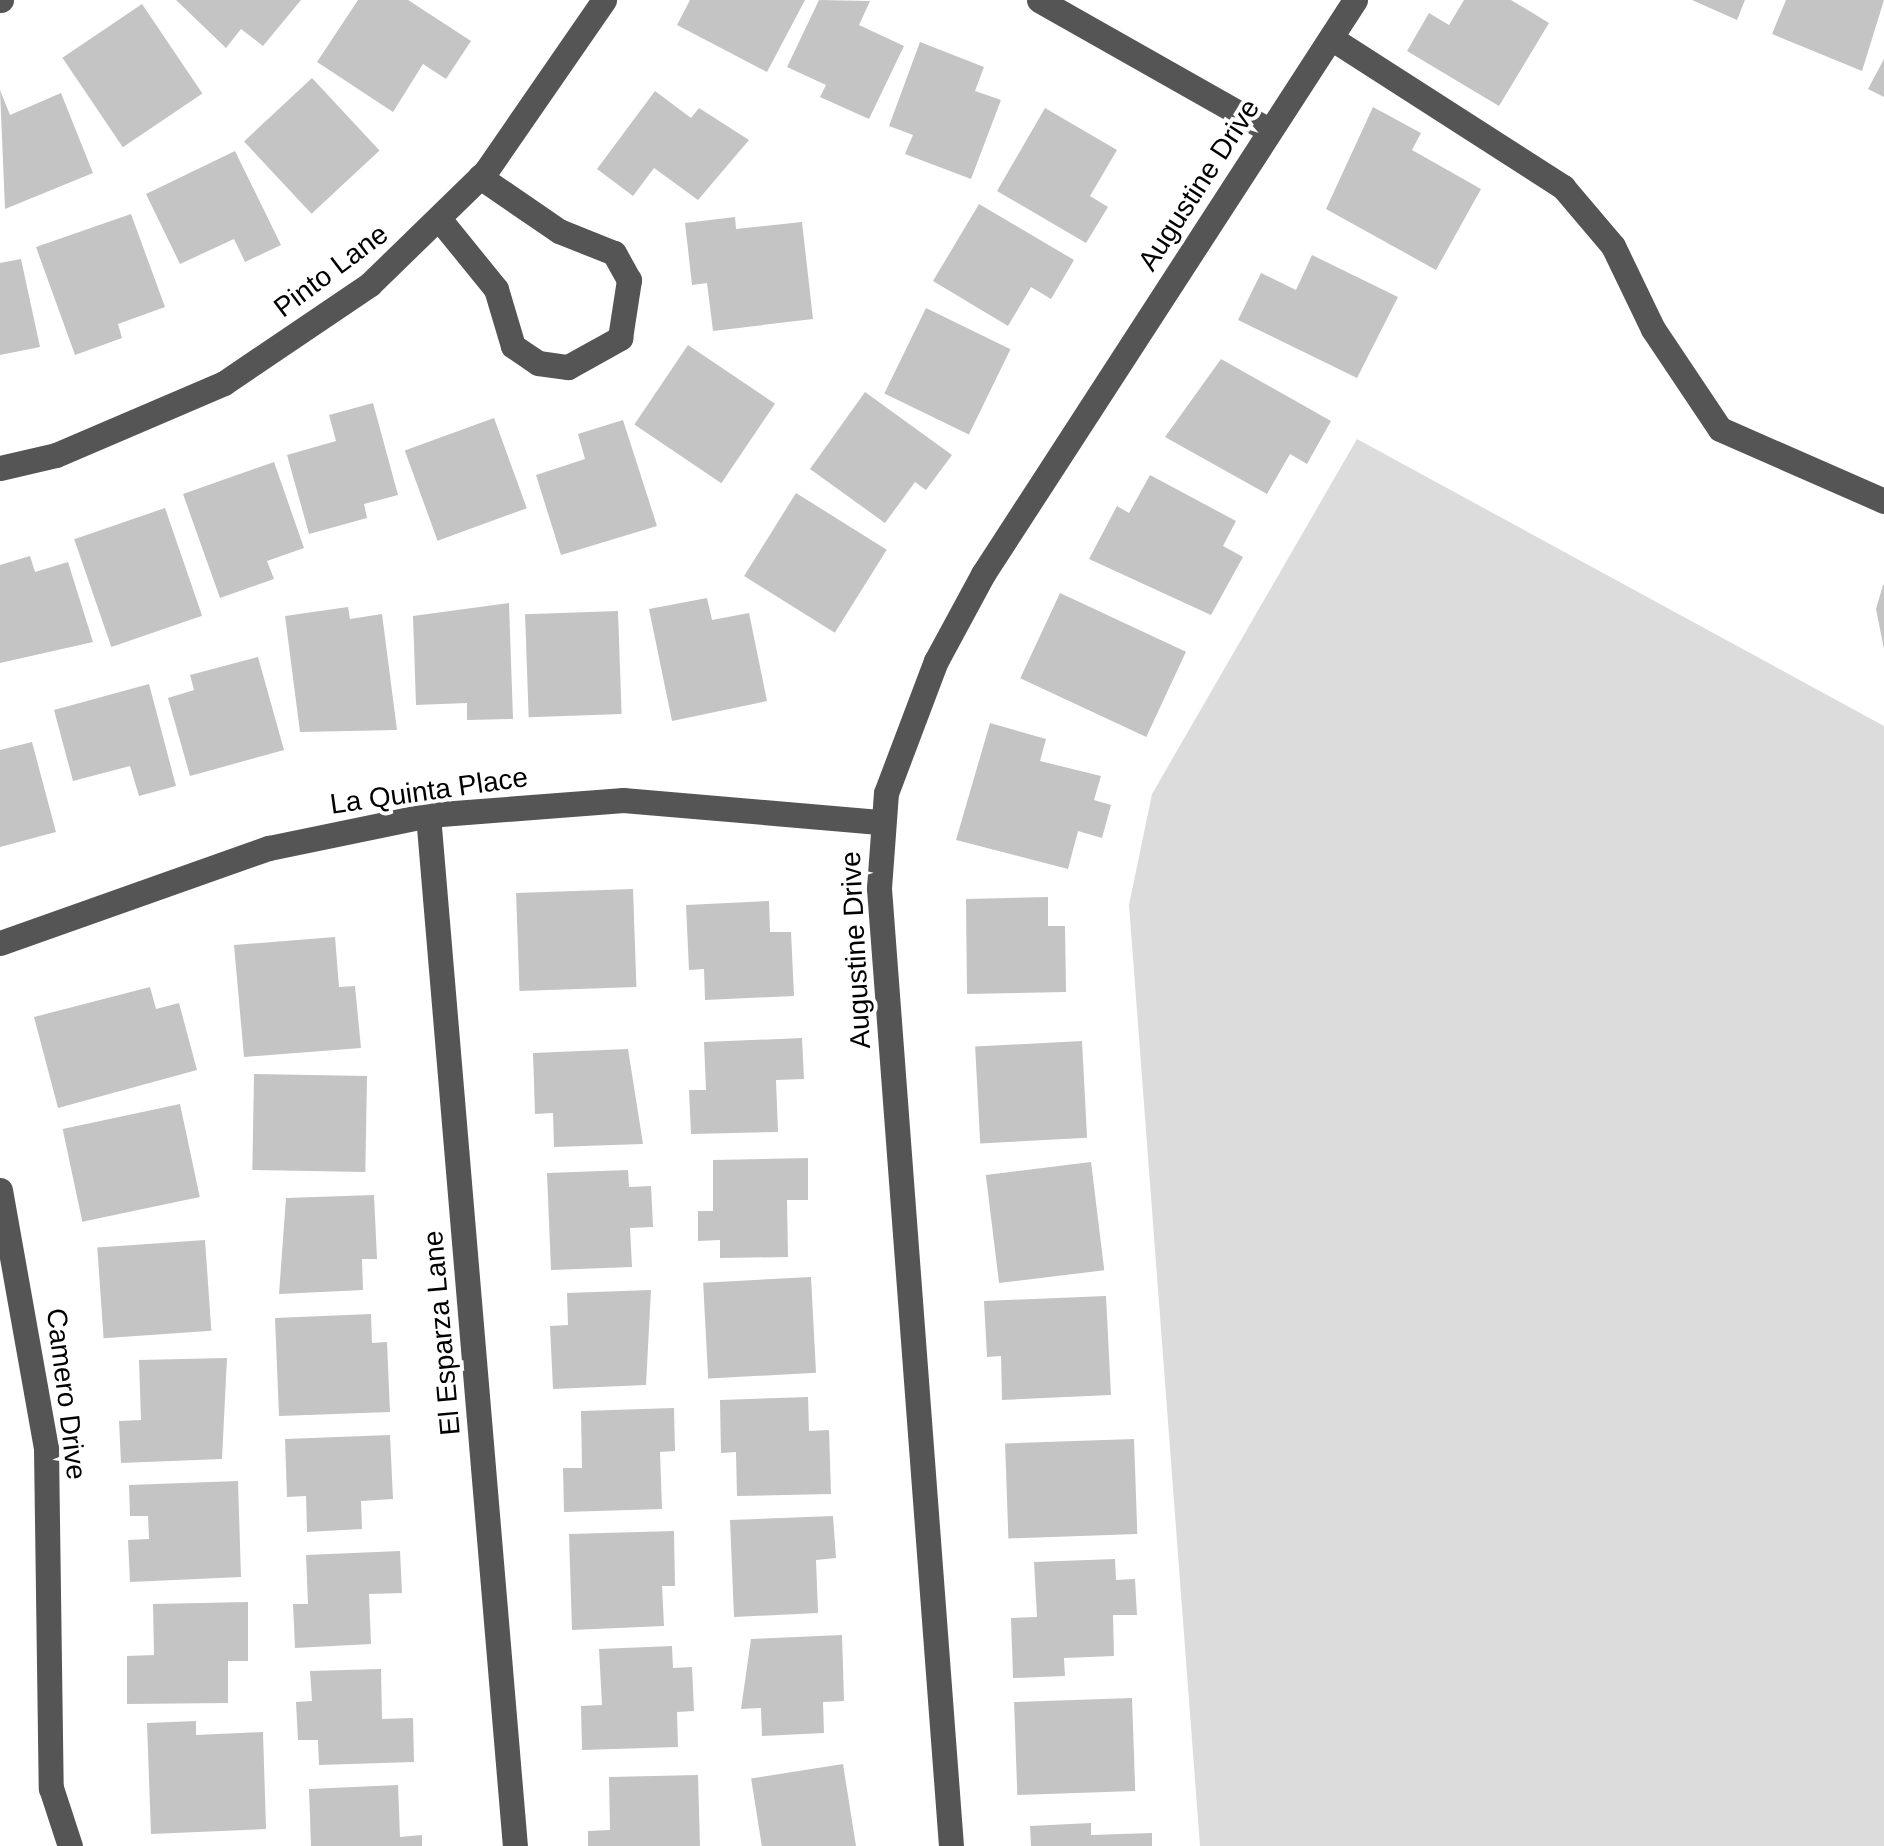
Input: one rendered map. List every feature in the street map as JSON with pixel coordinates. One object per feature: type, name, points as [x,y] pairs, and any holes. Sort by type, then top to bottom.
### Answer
[{"type":"street","name":"Pinto Lane","points":[[0,468],[72,449],[224,383],[370,284],[480,177],[604,0]]},
{"type":"street","points":[[1039,0],[1269,130]]},
{"type":"street","name":"Augustine Drive","points":[[951,1846],[879,888],[882,822],[903,739],[983,574],[1356,0]]},
{"type":"street","points":[[1330,38],[1563,188],[1613,246],[1653,329],[1720,429],[1884,501]]},
{"type":"street","points":[[440,220],[496,289],[513,346],[538,363],[568,368],[620,338],[629,280],[614,254],[559,232],[480,177]]},
{"type":"street","name":"La Quinta Place","points":[[0,943],[269,848],[428,816],[624,800],[882,822]]},
{"type":"street","name":"El Esparza Lane","points":[[428,816],[515,1846]]},
{"type":"street","name":"Camero Drive","points":[[0,1190],[46,1449],[51,1788],[70,1846]]},
{"type":"shaded area","points":[[1357,439],[1884,726],[1884,1846],[1200,1846],[1129,905],[1152,794]]},
{"type":"building","points":[[176,0],[301,0],[263,46],[241,29],[226,48]]},
{"type":"building","points":[[358,0],[408,0],[471,41],[446,79],[423,64],[393,112],[317,62]]},
{"type":"building","points":[[690,0],[805,0],[767,72],[677,25]]},
{"type":"building","points":[[819,0],[870,1],[859,25],[904,46],[869,119],[820,97],[826,85],[787,67]]},
{"type":"building","points":[[1464,0],[1511,0],[1549,23],[1499,106],[1407,51],[1429,13],[1449,25]]},
{"type":"building","points":[[1692,0],[1745,0],[1737,20]]},
{"type":"building","points":[[1786,0],[1884,0],[1862,71],[1772,34]]},
{"type":"building","points":[[142,4],[202,94],[123,147],[62,58]]},
{"type":"building","points":[[920,42],[984,67],[975,91],[1001,100],[971,179],[905,154],[913,135],[889,126]]},
{"type":"building","points":[[1884,59],[1884,97],[1868,89]]},
{"type":"building","points":[[312,78],[380,150],[312,214],[244,141]]},
{"type":"building","points":[[0,90],[10,115],[61,93],[93,173],[5,209]]},
{"type":"building","points":[[655,91],[691,118],[699,108],[749,140],[698,200],[654,168],[633,196],[597,169]]},
{"type":"building","points":[[1373,107],[1421,133],[1412,150],[1481,189],[1436,270],[1326,209]]},
{"type":"building","points":[[1045,108],[1117,150],[1090,196],[1108,207],[1086,243],[997,191]]},
{"type":"building","points":[[235,151],[281,245],[245,262],[234,239],[180,264],[146,194]]},
{"type":"building","points":[[979,204],[1074,260],[1051,299],[1031,287],[1008,326],[933,281]]},
{"type":"building","points":[[131,214],[165,307],[118,324],[122,338],[75,355],[36,247]]},
{"type":"building","points":[[735,217],[736,229],[802,222],[813,319],[713,331],[707,283],[692,285],[685,223]]},
{"type":"building","points":[[1312,255],[1398,297],[1357,378],[1238,320],[1261,273],[1296,290]]},
{"type":"building","points":[[21,259],[40,347],[0,355],[0,263]]},
{"type":"building","points":[[926,308],[1010,349],[969,435],[884,393]]},
{"type":"building","points":[[688,345],[775,404],[721,483],[634,425]]},
{"type":"building","points":[[1221,359],[1331,421],[1307,464],[1290,454],[1267,494],[1165,437]]},
{"type":"building","points":[[865,392],[952,455],[926,490],[915,482],[885,523],[810,469]]},
{"type":"building","points":[[373,403],[398,495],[364,504],[367,518],[309,534],[287,455],[336,441],[329,415]]},
{"type":"building","points":[[494,418],[527,508],[438,541],[405,450]]},
{"type":"building","points":[[623,420],[657,526],[561,555],[536,475],[585,459],[578,434]]},
{"type":"building","points":[[274,462],[304,548],[267,561],[274,579],[220,598],[183,494]]},
{"type":"building","points":[[1150,475],[1236,521],[1223,546],[1243,557],[1211,615],[1089,559],[1117,506],[1129,513]]},
{"type":"building","points":[[796,493],[887,550],[835,633],[744,576]]},
{"type":"building","points":[[165,508],[202,616],[111,647],[74,539]]},
{"type":"building","points":[[30,556],[35,572],[68,562],[93,642],[0,663],[0,565]]},
{"type":"building","points":[[1884,585],[1884,649],[1876,609]]},
{"type":"building","points":[[1060,593],[1186,652],[1146,737],[1020,678]]},
{"type":"building","points":[[707,598],[712,620],[749,613],[767,701],[672,721],[649,609]]},
{"type":"building","points":[[509,603],[513,719],[467,720],[467,703],[416,705],[413,616]]},
{"type":"building","points":[[348,607],[350,619],[382,614],[397,730],[300,732],[285,616]]},
{"type":"building","points":[[618,611],[622,714],[529,717],[525,614]]},
{"type":"building","points":[[258,657],[284,750],[190,776],[168,698],[194,690],[190,675]]},
{"type":"building","points":[[149,684],[176,786],[139,796],[130,766],[73,781],[54,710]]},
{"type":"building","points":[[990,723],[1046,739],[1040,761],[1101,776],[1094,800],[1111,805],[1102,838],[1078,831],[1068,869],[956,840]]},
{"type":"building","points":[[32,742],[56,832],[0,847],[0,750]]},
{"type":"building","points":[[633,889],[636,987],[519,991],[516,893]]},
{"type":"building","points":[[1048,897],[1048,926],[1065,926],[1066,992],[967,994],[966,899]]},
{"type":"building","points":[[769,901],[770,932],[791,932],[794,996],[705,1000],[704,969],[689,970],[686,905]]},
{"type":"building","points":[[335,937],[339,987],[355,986],[361,1048],[244,1057],[234,945]]},
{"type":"building","points":[[150,987],[156,1009],[179,1003],[197,1070],[58,1108],[34,1017]]},
{"type":"building","points":[[802,1038],[804,1079],[776,1080],[778,1132],[691,1134],[689,1090],[706,1090],[704,1042]]},
{"type":"building","points":[[1082,1041],[1087,1138],[980,1143],[975,1047]]},
{"type":"building","points":[[628,1049],[643,1144],[554,1147],[553,1113],[535,1114],[533,1053]]},
{"type":"building","points":[[254,1074],[367,1076],[365,1172],[252,1170]]},
{"type":"building","points":[[180,1104],[200,1197],[82,1222],[63,1129]]},
{"type":"building","points":[[808,1158],[808,1200],[787,1200],[788,1257],[720,1258],[720,1240],[698,1241],[698,1211],[713,1211],[713,1160]]},
{"type":"building","points":[[1091,1162],[1104,1270],[999,1283],[986,1175]]},
{"type":"building","points":[[628,1170],[629,1187],[651,1186],[653,1227],[630,1228],[632,1267],[551,1270],[547,1173]]},
{"type":"building","points":[[374,1195],[377,1259],[362,1259],[363,1290],[279,1294],[286,1198]]},
{"type":"building","points":[[205,1240],[211,1331],[104,1338],[97,1248]]},
{"type":"building","points":[[811,1277],[816,1373],[708,1379],[703,1283]]},
{"type":"building","points":[[651,1290],[646,1385],[553,1389],[550,1326],[568,1325],[567,1293]]},
{"type":"building","points":[[1106,1296],[1111,1395],[1002,1400],[1001,1356],[987,1357],[984,1301]]},
{"type":"building","points":[[371,1314],[372,1343],[387,1342],[390,1412],[279,1416],[275,1318]]},
{"type":"building","points":[[227,1358],[222,1459],[121,1463],[119,1421],[141,1420],[139,1360]]},
{"type":"building","points":[[808,1397],[809,1431],[829,1430],[831,1494],[737,1496],[736,1452],[721,1453],[720,1400]]},
{"type":"building","points":[[674,1408],[675,1451],[660,1452],[662,1509],[564,1512],[563,1468],[582,1468],[581,1411]]},
{"type":"building","points":[[390,1435],[393,1499],[361,1501],[362,1529],[307,1532],[306,1496],[287,1497],[285,1439]]},
{"type":"building","points":[[1134,1439],[1137,1534],[1008,1538],[1005,1444]]},
{"type":"building","points":[[238,1481],[241,1577],[130,1582],[128,1540],[149,1539],[148,1516],[130,1516],[129,1485]]},
{"type":"building","points":[[833,1516],[836,1558],[816,1560],[818,1613],[734,1617],[730,1520]]},
{"type":"building","points":[[674,1531],[675,1586],[662,1586],[664,1626],[572,1630],[569,1534]]},
{"type":"building","points":[[400,1551],[402,1593],[369,1594],[371,1644],[295,1648],[293,1604],[308,1604],[306,1555]]},
{"type":"building","points":[[1115,1559],[1116,1580],[1135,1579],[1137,1615],[1113,1615],[1114,1656],[1064,1658],[1065,1676],[1013,1678],[1011,1618],[1037,1617],[1034,1562]]},
{"type":"building","points":[[248,1602],[248,1661],[228,1661],[228,1703],[127,1704],[127,1656],[154,1655],[153,1604]]},
{"type":"building","points":[[842,1635],[844,1701],[823,1702],[824,1733],[762,1736],[761,1708],[741,1709],[751,1639]]},
{"type":"building","points":[[672,1646],[673,1668],[692,1667],[694,1711],[677,1712],[678,1747],[582,1750],[581,1706],[602,1705],[599,1649]]},
{"type":"building","points":[[381,1669],[382,1719],[413,1718],[414,1762],[319,1765],[318,1740],[298,1740],[296,1702],[312,1701],[310,1671]]},
{"type":"building","points":[[1132,1698],[1135,1791],[1017,1795],[1014,1702]]},
{"type":"building","points":[[196,1721],[196,1735],[263,1732],[266,1829],[151,1834],[147,1723]]},
{"type":"building","points":[[843,1764],[856,1846],[762,1846],[751,1779]]},
{"type":"building","points":[[698,1775],[700,1846],[588,1846],[588,1831],[610,1830],[609,1777]]},
{"type":"building","points":[[398,1785],[400,1837],[422,1835],[422,1846],[311,1846],[309,1789]]},
{"type":"building","points":[[1091,1823],[1091,1835],[1152,1833],[1152,1846],[1031,1846],[1030,1826]]}]
